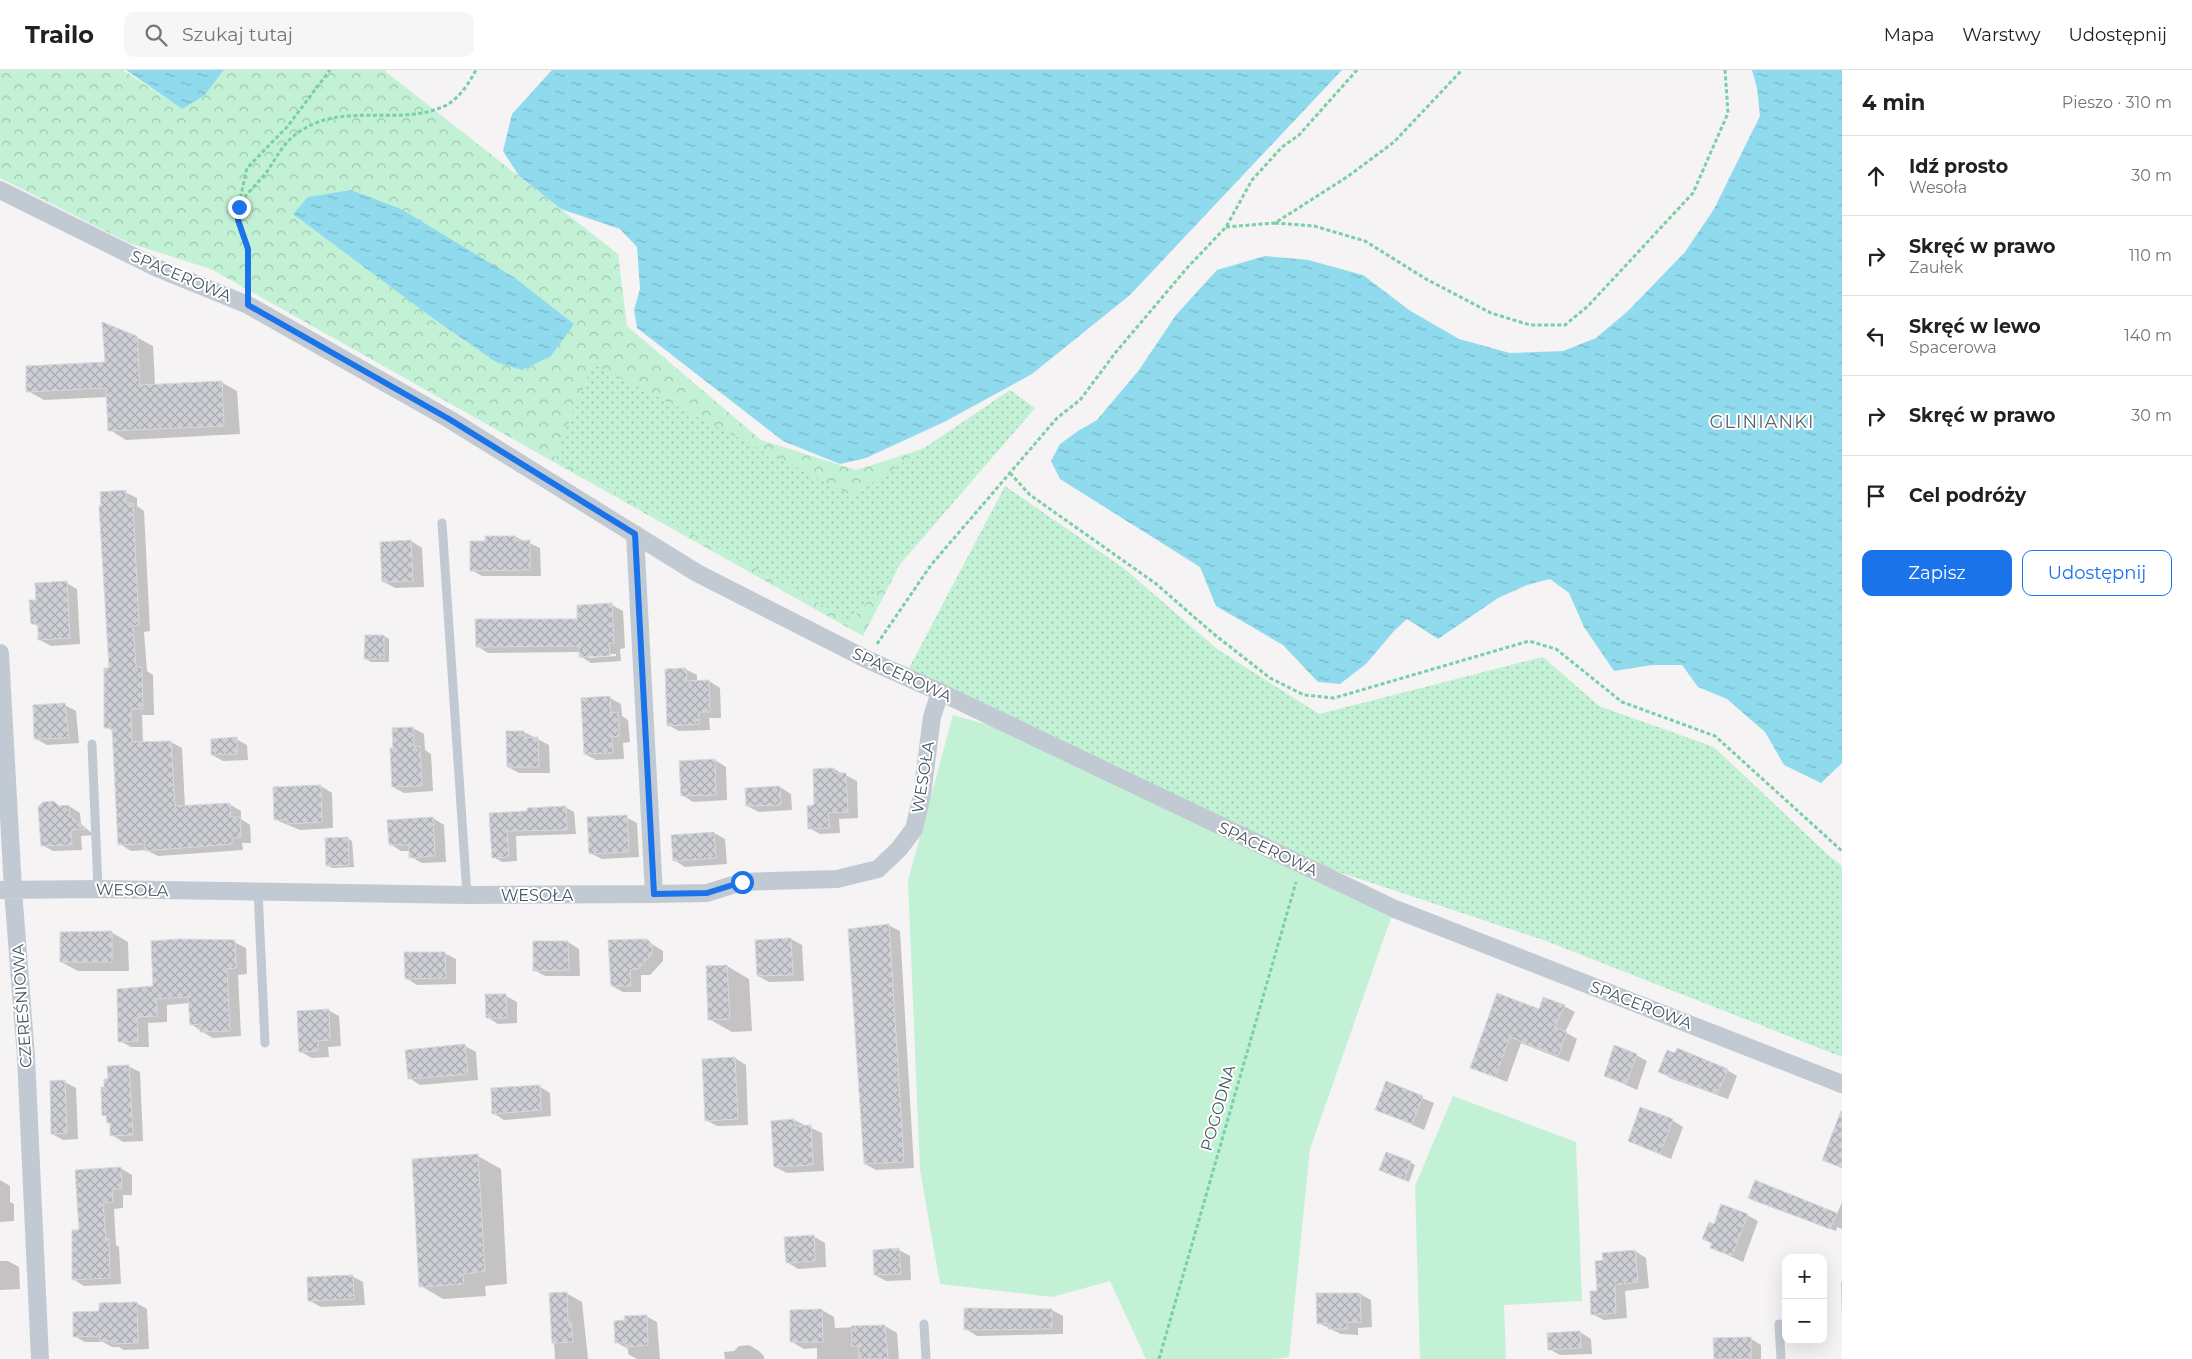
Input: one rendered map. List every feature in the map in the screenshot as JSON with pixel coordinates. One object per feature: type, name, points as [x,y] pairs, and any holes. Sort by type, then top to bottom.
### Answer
[{"type":"street","name":"SPACEROWA","points":[[0,190],[157,268],[248,305],[449,419],[697,573],[866,659],[940,692],[1395,909],[1842,1084]]},
{"type":"street","points":[[635,534],[654,894]]},
{"type":"street","name":"CZEREŚNIOWA","points":[[0,653],[7,890],[26,1057],[40,1359]]},
{"type":"street","name":"WESOŁA","points":[[7,890],[98,889],[467,895],[654,894],[707,893],[742,882],[837,879],[878,869],[899,849],[914,829],[922,796],[932,717],[940,692]]},
{"type":"lane","points":[[442,523],[467,895]]},
{"type":"lane","points":[[92,744],[98,889]]},
{"type":"lane","points":[[258,892],[265,1043]]},
{"type":"lane","points":[[924,1324],[926,1359]]},
{"type":"lane","points":[[1779,1324],[1781,1359]]},
{"type":"path","points":[[248,305],[248,249],[238,220],[247,168],[287,127],[330,70]]},
{"type":"path","points":[[239,207],[267,171],[283,146],[303,129],[330,119],[360,115],[427,112],[442,108],[468,86],[476,70]]},
{"type":"path","points":[[866,659],[931,565],[1057,418],[1080,400],[1116,352],[1187,268],[1226,227],[1252,180],[1282,147],[1299,135],[1357,70]]},
{"type":"path","points":[[1275,223],[1347,177],[1394,142],[1462,70]]},
{"type":"path","points":[[1226,227],[1275,223],[1314,226],[1365,242],[1426,279],[1491,313],[1530,325],[1565,325],[1588,306],[1694,193],[1728,113],[1725,70]]},
{"type":"path","points":[[1010,473],[1030,495],[1070,525],[1155,583],[1270,678],[1304,695],[1334,698],[1529,640],[1556,649],[1622,702],[1714,736],[1842,851]]},
{"type":"path","name":"POGODNA","points":[[1159,1359],[1301,864]]},
{"type":"green space","points":[[0,70],[123,70],[182,109],[204,96],[224,70],[386,70],[386,72],[618,254],[627,326],[761,440],[856,470],[960,437],[929,508],[863,636],[211,269],[129,243],[0,178]]},
{"type":"green space","points":[[593,364],[853,496],[1010,390],[1035,408],[851,621],[554,458]]},
{"type":"green space","points":[[1005,486],[1125,569],[1217,649],[1319,714],[1543,657],[1599,706],[1714,747],[1842,866],[1842,1057],[1546,941],[1330,869],[908,670]]},
{"type":"green space","points":[[953,715],[992,726],[1392,915],[1310,1149],[1289,1357],[1277,1359],[1146,1359],[1110,1281],[1052,1297],[940,1284],[920,1170],[908,881]]},
{"type":"green space","points":[[1453,1096],[1576,1142],[1582,1301],[1504,1305],[1506,1359],[1420,1359],[1415,1186]]},
{"type":"water","points":[[126,70],[224,70],[204,96],[182,109]]},
{"type":"water","points":[[552,70],[1342,70],[1130,295],[1032,374],[944,422],[866,458],[840,464],[783,441],[637,328],[634,310],[640,289],[637,247],[620,229],[561,209],[519,176],[503,151],[512,114]]},
{"type":"water","points":[[1752,70],[1842,70],[1842,763],[1821,783],[1784,765],[1765,732],[1727,699],[1698,687],[1682,665],[1652,665],[1614,671],[1584,627],[1569,593],[1550,579],[1527,585],[1498,598],[1438,639],[1407,619],[1394,631],[1366,664],[1340,684],[1318,682],[1283,645],[1216,606],[1200,567],[1060,479],[1051,461],[1060,444],[1097,420],[1139,370],[1176,315],[1217,270],[1265,256],[1308,260],[1363,275],[1409,310],[1459,339],[1510,353],[1563,351],[1596,338],[1628,311],[1685,252],[1714,209],[1760,116],[1757,88]]},
{"type":"water","points":[[351,190],[401,209],[515,278],[574,324],[551,356],[522,370],[496,362],[434,319],[293,214],[308,197]]},
{"type":"building","points":[[102,322],[137,336],[140,385],[222,381],[224,426],[108,431],[106,388],[26,392],[26,366],[105,362]]},
{"type":"building","points":[[126,490],[126,503],[133,503],[139,625],[133,626],[136,667],[142,667],[143,709],[131,709],[132,742],[171,741],[175,806],[230,803],[231,817],[240,817],[241,837],[232,838],[232,844],[145,851],[145,844],[118,845],[112,728],[104,728],[104,668],[109,668],[99,506],[101,505],[100,492]]},
{"type":"building","points":[[485,536],[516,536],[516,541],[530,540],[530,570],[470,571],[470,541],[485,541]]},
{"type":"building","points":[[411,540],[413,581],[382,582],[380,542]]},
{"type":"building","points":[[67,581],[70,638],[38,640],[38,624],[31,624],[29,600],[36,600],[35,583]]},
{"type":"building","points":[[612,603],[614,643],[609,643],[610,656],[579,657],[579,646],[476,647],[475,619],[577,619],[577,605]]},
{"type":"building","points":[[365,635],[384,635],[384,659],[364,659]]},
{"type":"building","points":[[686,668],[687,681],[709,680],[710,712],[699,712],[699,724],[667,726],[665,669]]},
{"type":"building","points":[[610,696],[611,713],[618,712],[619,724],[619,736],[612,737],[613,753],[584,754],[581,698]]},
{"type":"building","points":[[65,703],[69,738],[34,739],[33,705]]},
{"type":"building","points":[[413,727],[414,747],[420,746],[422,786],[392,787],[390,748],[393,748],[392,728]]},
{"type":"building","points":[[506,731],[524,731],[524,738],[538,737],[539,767],[507,767]]},
{"type":"building","points":[[237,737],[237,754],[211,755],[211,739]]},
{"type":"building","points":[[715,759],[716,795],[681,796],[679,761]]},
{"type":"building","points":[[834,768],[835,773],[846,773],[848,812],[828,813],[830,828],[808,829],[807,806],[814,805],[813,769]]},
{"type":"building","points":[[321,785],[322,822],[288,824],[288,820],[274,820],[273,787]]},
{"type":"building","points":[[780,786],[781,805],[746,806],[745,788]]},
{"type":"building","points":[[54,801],[59,806],[69,805],[70,816],[85,829],[71,830],[72,845],[41,846],[38,807],[43,802]]},
{"type":"building","points":[[566,806],[567,830],[507,831],[509,857],[492,858],[489,813],[527,811],[527,808]]},
{"type":"building","points":[[627,815],[629,852],[589,854],[587,817]]},
{"type":"building","points":[[433,817],[435,856],[409,858],[409,845],[389,845],[387,820]]},
{"type":"building","points":[[714,832],[716,858],[673,861],[671,835]]},
{"type":"building","points":[[348,837],[349,865],[326,866],[325,838]]},
{"type":"building","points":[[889,924],[904,1162],[864,1164],[848,929]]},
{"type":"building","points":[[112,931],[112,962],[60,962],[60,932]]},
{"type":"building","points":[[791,938],[793,975],[757,976],[755,940]]},
{"type":"building","points":[[179,939],[235,940],[236,968],[227,969],[230,1031],[200,1032],[200,1024],[190,1025],[188,997],[156,999],[157,1016],[137,1017],[138,1041],[118,1042],[117,989],[153,986],[151,941]]},
{"type":"building","points":[[647,939],[652,944],[652,954],[638,969],[630,970],[631,986],[611,986],[608,940]]},
{"type":"building","points":[[533,941],[568,941],[569,970],[533,971]]},
{"type":"building","points":[[404,952],[445,952],[446,978],[405,979]]},
{"type":"building","points":[[727,965],[730,1019],[708,1020],[706,966]]},
{"type":"building","points":[[1497,993],[1539,1009],[1543,997],[1565,1005],[1554,1027],[1567,1032],[1558,1056],[1510,1037],[1495,1077],[1470,1068]]},
{"type":"building","points":[[485,994],[506,994],[507,1018],[486,1018]]},
{"type":"building","points":[[329,1009],[330,1040],[318,1041],[318,1051],[299,1052],[297,1011]]},
{"type":"building","points":[[465,1044],[468,1074],[408,1079],[405,1050]]},
{"type":"building","points":[[1614,1045],[1637,1054],[1626,1084],[1604,1076]]},
{"type":"building","points":[[1677,1048],[1728,1069],[1717,1094],[1658,1072],[1667,1050],[1675,1053]]},
{"type":"building","points":[[735,1057],[738,1119],[705,1121],[702,1059]]},
{"type":"building","points":[[129,1065],[133,1135],[110,1136],[110,1123],[107,1123],[106,1115],[102,1116],[101,1087],[104,1087],[104,1079],[108,1079],[107,1066]]},
{"type":"building","points":[[65,1080],[67,1133],[51,1134],[50,1081]]},
{"type":"building","points":[[1386,1081],[1423,1096],[1412,1124],[1375,1110]]},
{"type":"building","points":[[540,1085],[541,1110],[492,1114],[491,1088]]},
{"type":"building","points":[[1640,1107],[1673,1119],[1660,1154],[1628,1141]]},
{"type":"building","points":[[1842,1111],[1842,1168],[1822,1160]]},
{"type":"building","points":[[794,1119],[795,1126],[811,1125],[813,1165],[774,1167],[771,1121]]},
{"type":"building","points":[[1386,1152],[1411,1161],[1404,1180],[1379,1170]]},
{"type":"building","points":[[478,1154],[485,1271],[463,1274],[464,1284],[419,1287],[412,1159]]},
{"type":"building","points":[[121,1167],[122,1189],[112,1189],[113,1202],[103,1203],[106,1239],[109,1239],[110,1278],[72,1280],[72,1230],[79,1230],[75,1170]]},
{"type":"building","points":[[1755,1180],[1837,1213],[1830,1229],[1748,1198]]},
{"type":"building","points":[[1721,1204],[1748,1214],[1732,1256],[1710,1248],[1712,1243],[1702,1239],[1709,1222],[1714,1224]]},
{"type":"building","points":[[814,1235],[815,1261],[786,1263],[784,1237]]},
{"type":"building","points":[[899,1248],[901,1274],[874,1275],[873,1250]]},
{"type":"building","points":[[1635,1250],[1638,1282],[1615,1285],[1616,1313],[1591,1315],[1590,1291],[1597,1291],[1595,1261],[1603,1260],[1602,1253]]},
{"type":"building","points":[[353,1275],[354,1299],[308,1301],[307,1277]]},
{"type":"building","points":[[567,1292],[568,1322],[571,1322],[573,1342],[552,1343],[549,1293]]},
{"type":"building","points":[[1316,1293],[1360,1293],[1361,1322],[1347,1322],[1347,1329],[1328,1329],[1328,1323],[1317,1324]]},
{"type":"building","points":[[137,1302],[138,1343],[112,1344],[112,1341],[100,1341],[100,1336],[73,1337],[73,1312],[99,1311],[99,1303]]},
{"type":"building","points":[[964,1308],[1052,1309],[1052,1329],[964,1330]]},
{"type":"building","points":[[822,1309],[823,1342],[790,1342],[790,1310]]},
{"type":"building","points":[[647,1315],[648,1345],[626,1347],[626,1342],[615,1343],[614,1321],[625,1320],[624,1316]]},
{"type":"building","points":[[885,1325],[888,1359],[859,1359],[859,1346],[852,1346],[851,1326]]},
{"type":"building","points":[[1580,1331],[1581,1348],[1548,1350],[1547,1333]]},
{"type":"building","points":[[1751,1337],[1751,1359],[1714,1359],[1713,1338]]},
{"type":"district","name":"GLINIANKI","points":[[1762,422]]},
{"type":"route","points":[[239,207],[238,220],[248,249],[248,305],[449,419],[635,534],[654,894],[707,893],[742,882]]}]
